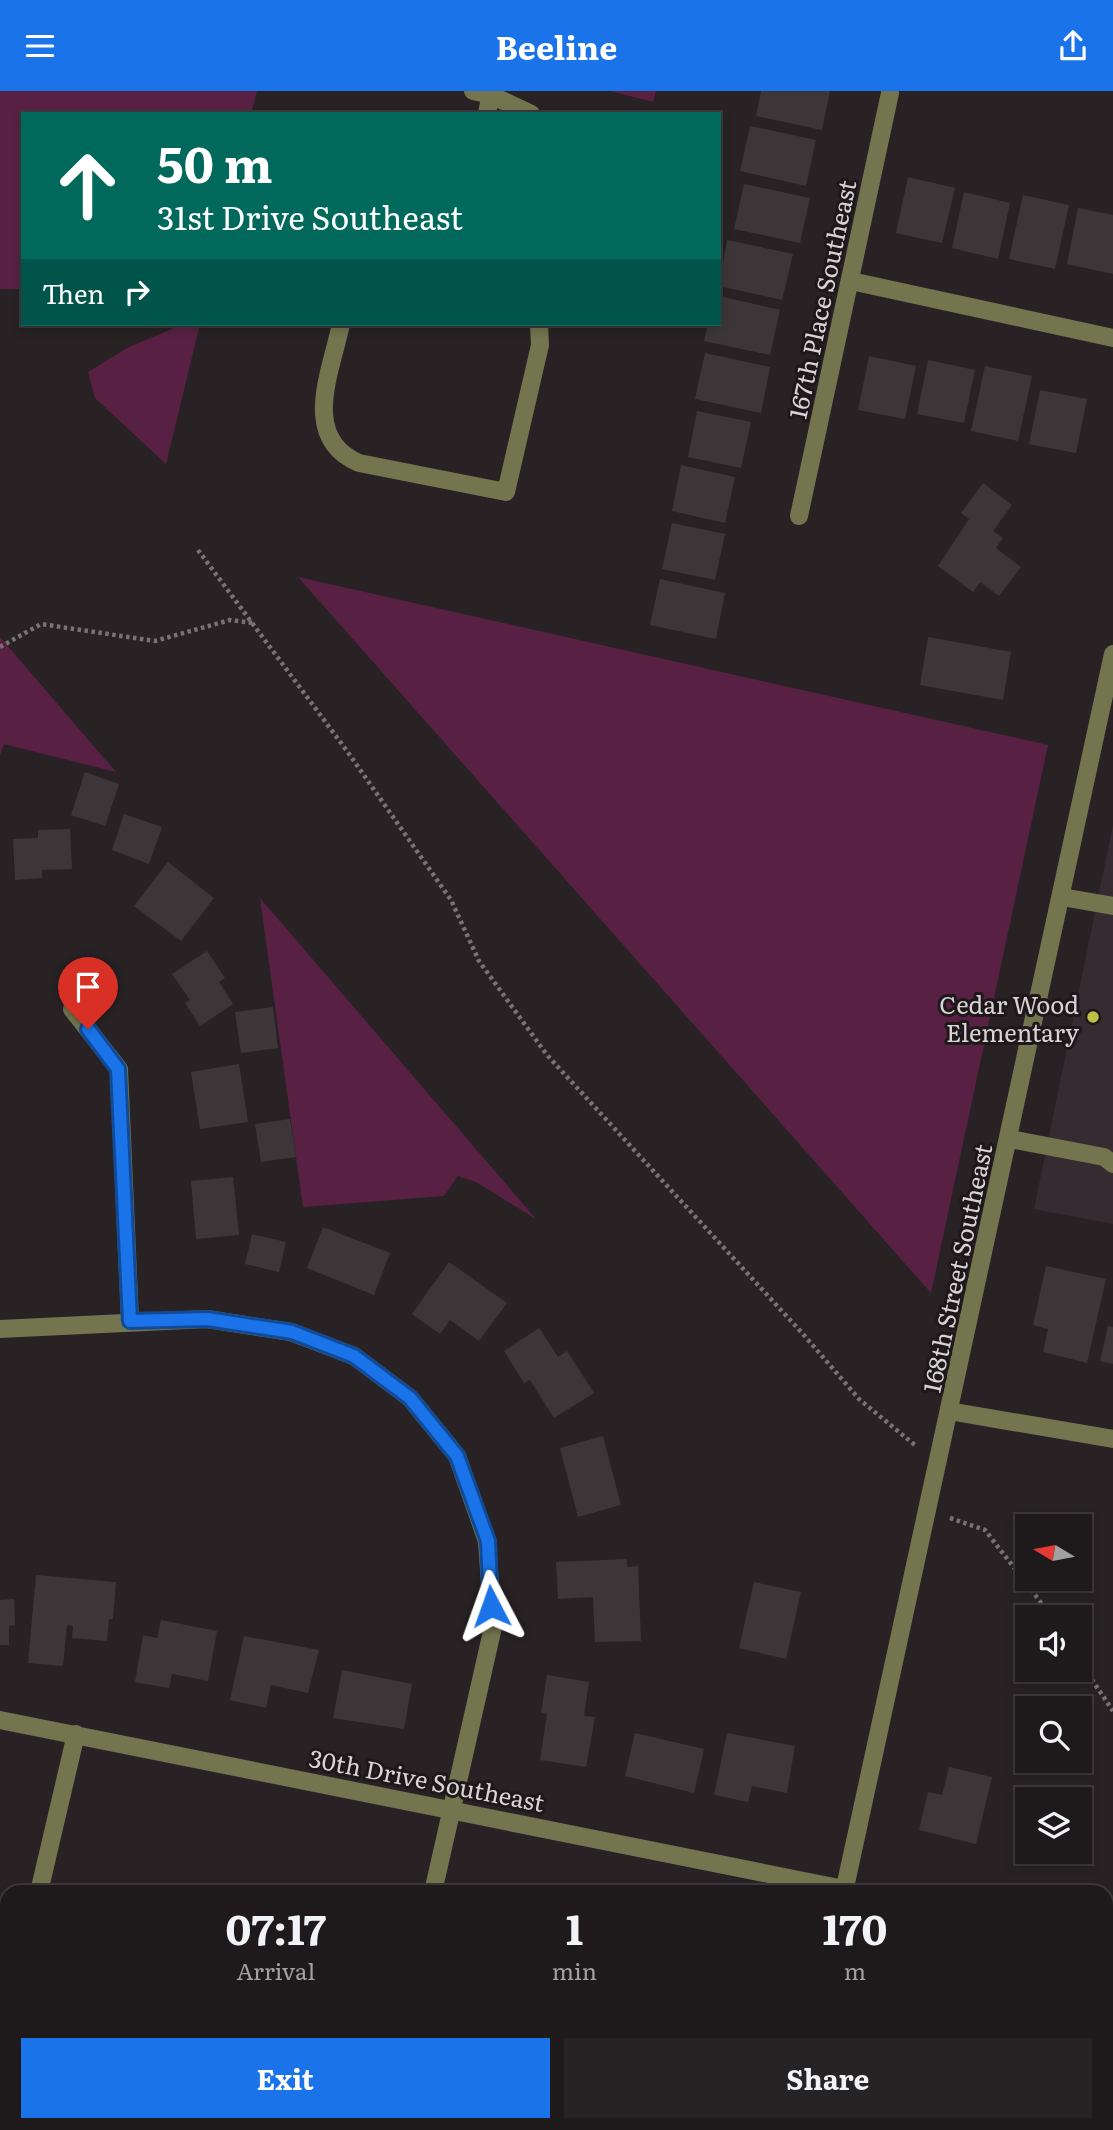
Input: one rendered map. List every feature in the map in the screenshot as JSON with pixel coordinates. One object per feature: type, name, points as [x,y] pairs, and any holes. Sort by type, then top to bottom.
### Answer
[{"type":"street","points":[[485,92],[487,112]]},
{"type":"street","points":[[485,92],[527,112]]},
{"type":"street","name":"167th Place Southeast","points":[[799,516],[890,93]]},
{"type":"street","points":[[851,281],[1113,338]]},
{"type":"street","points":[[341,326],[322,417],[328,436],[341,455],[359,463],[506,492],[540,345],[539,326]]},
{"type":"street","name":"168th Street Southeast","points":[[845,1885],[926,1509],[1010,1139],[1113,655]]},
{"type":"street","points":[[1062,897],[1113,906]]},
{"type":"street","points":[[72,1009],[118,1069],[130,1321]]},
{"type":"street","points":[[1010,1139],[1104,1157],[1113,1164]]},
{"type":"street","points":[[0,1329],[207,1319],[292,1332],[354,1356],[410,1398],[457,1456],[488,1541],[493,1627],[435,1885]]},
{"type":"street","points":[[949,1411],[1113,1439]]},
{"type":"street","name":"30th Drive Southeast","points":[[0,1720],[452,1809],[815,1885]]},
{"type":"street","points":[[41,1885],[76,1734]]},
{"type":"path","points":[[198,549],[254,623],[451,900],[479,961],[547,1055],[803,1334],[859,1399],[938,1464]]},
{"type":"path","points":[[0,647],[41,624],[155,641],[230,620],[254,623]]},
{"type":"path","points":[[926,1509],[985,1530],[1043,1605]]},
{"type":"path","points":[[1092,1680],[1113,1711]]},
{"type":"shaded area","points":[[0,91],[257,91],[252,112],[21,112],[21,289],[0,289]]},
{"type":"shaded area","points":[[610,91],[656,91],[653,102]]},
{"type":"shaded area","points":[[173,326],[200,326],[166,464],[95,398],[88,372],[129,347],[172,329]]},
{"type":"shaded area","points":[[298,577],[1048,745],[931,1293]]},
{"type":"shaded area","points":[[0,637],[116,772],[4,744],[0,755]]},
{"type":"shaded area","name":"Cedar Wood Elementary","points":[[1113,825],[1113,1224],[1034,1209]]},
{"type":"shaded area","points":[[260,898],[536,1219],[476,1182],[458,1176],[444,1196],[303,1207]]},
{"type":"building","points":[[761,91],[830,91],[822,130],[756,116]]},
{"type":"building","points":[[750,126],[816,140],[806,186],[740,171]]},
{"type":"building","points":[[908,177],[955,188],[942,243],[896,233]]},
{"type":"building","points":[[744,184],[810,198],[800,243],[734,229]]},
{"type":"building","points":[[964,192],[1010,203],[998,259],[952,248]]},
{"type":"building","points":[[1023,195],[1069,205],[1055,269],[1009,259]]},
{"type":"building","points":[[1078,208],[1113,215],[1113,274],[1067,264]]},
{"type":"building","points":[[727,240],[793,254],[782,300],[721,286]]},
{"type":"building","points":[[721,296],[780,310],[770,355],[704,341],[708,326],[721,326]]},
{"type":"building","points":[[705,353],[770,367],[761,413],[695,399]]},
{"type":"building","points":[[869,356],[916,366],[905,419],[858,410]]},
{"type":"building","points":[[928,360],[975,370],[964,423],[917,414]]},
{"type":"building","points":[[985,366],[1032,376],[1018,441],[971,431]]},
{"type":"building","points":[[1040,390],[1087,399],[1076,453],[1029,444]]},
{"type":"building","points":[[697,411],[751,422],[741,468],[688,457]]},
{"type":"building","points":[[681,465],[735,477],[725,523],[672,511]]},
{"type":"building","points":[[983,483],[1012,505],[993,531],[1003,538],[996,548],[1021,567],[999,596],[980,582],[973,592],[938,566],[969,519],[961,513]]},
{"type":"building","points":[[672,523],[725,534],[715,580],[662,569]]},
{"type":"building","points":[[660,579],[725,593],[716,639],[650,625]]},
{"type":"building","points":[[928,637],[1011,652],[1003,700],[920,685]]},
{"type":"building","points":[[85,772],[119,784],[105,826],[71,815]]},
{"type":"building","points":[[124,814],[162,827],[149,864],[112,850]]},
{"type":"building","points":[[70,829],[72,869],[42,870],[42,878],[15,880],[13,839],[38,838],[38,830]]},
{"type":"building","points":[[168,862],[214,898],[181,941],[134,906]]},
{"type":"building","points":[[207,951],[225,978],[219,982],[233,1004],[200,1026],[185,1003],[190,1000],[172,974]]},
{"type":"building","points":[[273,1007],[278,1048],[241,1053],[235,1012]]},
{"type":"building","points":[[239,1064],[248,1122],[200,1129],[191,1072]]},
{"type":"building","points":[[290,1119],[296,1157],[261,1162],[255,1124]]},
{"type":"building","points":[[233,1177],[239,1235],[196,1239],[191,1181]]},
{"type":"building","points":[[323,1227],[390,1253],[374,1295],[307,1268]]},
{"type":"building","points":[[252,1234],[286,1242],[279,1272],[245,1264]]},
{"type":"building","points":[[449,1262],[507,1303],[479,1341],[450,1320],[440,1334],[412,1314]]},
{"type":"building","points":[[1046,1266],[1106,1279],[1087,1363],[1043,1352],[1048,1329],[1033,1325]]},
{"type":"building","points":[[1108,1326],[1113,1327],[1113,1364],[1100,1361]]},
{"type":"building","points":[[539,1328],[558,1357],[567,1351],[594,1393],[554,1418],[530,1380],[524,1383],[504,1351]]},
{"type":"building","points":[[603,1436],[621,1505],[578,1517],[560,1448]]},
{"type":"building","points":[[627,1559],[627,1567],[638,1566],[641,1641],[595,1642],[593,1597],[558,1599],[556,1562]]},
{"type":"building","points":[[36,1575],[116,1582],[113,1619],[109,1619],[107,1641],[72,1638],[73,1626],[67,1625],[63,1666],[28,1663]]},
{"type":"building","points":[[754,1582],[801,1592],[786,1659],[739,1648]]},
{"type":"building","points":[[14,1599],[15,1625],[9,1626],[9,1645],[0,1645],[0,1600]]},
{"type":"building","points":[[161,1620],[217,1631],[208,1681],[172,1674],[169,1688],[135,1682],[143,1635],[157,1638]]},
{"type":"building","points":[[244,1636],[319,1650],[308,1693],[271,1685],[266,1708],[230,1700]]},
{"type":"building","points":[[342,1670],[412,1684],[404,1729],[333,1718]]},
{"type":"building","points":[[547,1675],[589,1682],[584,1716],[595,1717],[586,1767],[540,1760],[547,1714],[541,1713]]},
{"type":"building","points":[[635,1733],[704,1749],[694,1793],[625,1776]]},
{"type":"building","points":[[727,1733],[795,1746],[787,1793],[752,1786],[748,1802],[714,1795]]},
{"type":"building","points":[[949,1767],[992,1777],[976,1844],[919,1830],[928,1792],[942,1795]]},
{"type":"place","name":"Cedar Wood Elementary","points":[[1093,1017]]},
{"type":"route","points":[[88,1029],[118,1069],[130,1321],[207,1319],[292,1332],[354,1356],[410,1398],[457,1456],[488,1541],[491,1606]]}]
